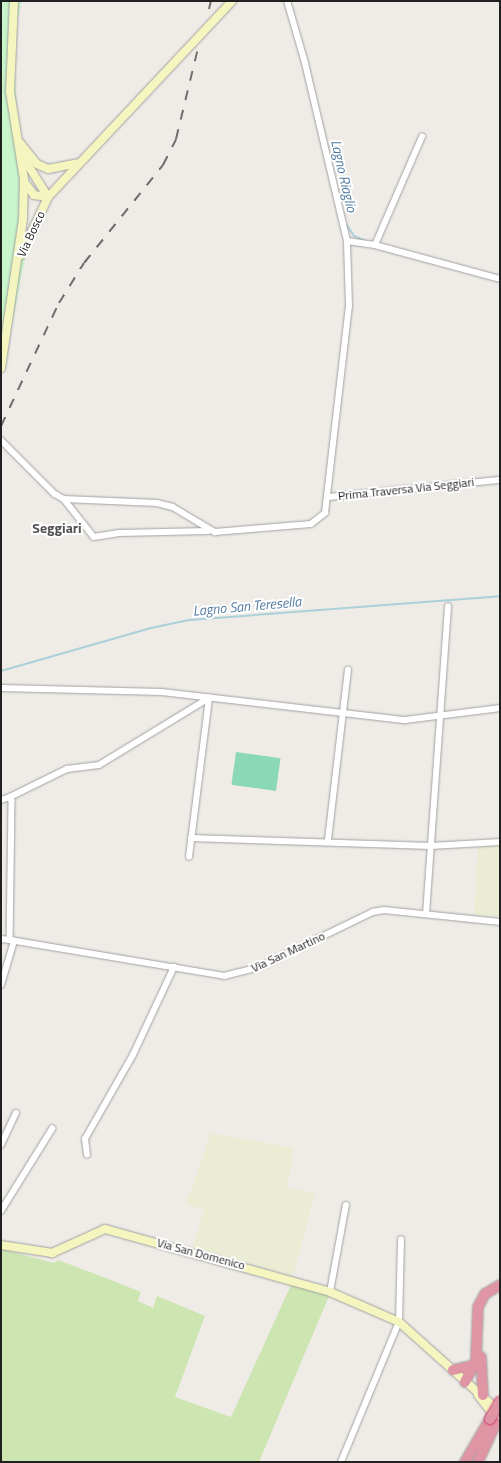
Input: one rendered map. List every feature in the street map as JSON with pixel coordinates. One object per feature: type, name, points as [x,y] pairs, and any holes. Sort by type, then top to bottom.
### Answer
[{"type":"highway","points":[[479,1397],[477,1367],[478,1306],[485,1294],[500,1285]]},
{"type":"highway","points":[[453,1370],[477,1367]]},
{"type":"highway","points":[[466,1384],[477,1367]]},
{"type":"highway","points":[[478,1462],[496,1420],[500,1402]]},
{"type":"highway","points":[[465,1462],[496,1420]]},
{"type":"highway","points":[[472,1462],[496,1420]]},
{"type":"main road","name":"Via Bosco","points":[[1,368],[18,264],[24,178],[10,92],[14,1]]},
{"type":"main road","name":"Via Bosco","points":[[14,15],[18,1]]},
{"type":"main road","points":[[24,178],[34,195],[48,198],[232,1]]},
{"type":"main road","points":[[16,137],[37,164],[48,169],[80,162]]},
{"type":"main road","name":"Via Bosco","points":[[18,264],[48,198],[21,154]]},
{"type":"main road","name":"Via San Domenico","points":[[1,1245],[52,1253],[106,1229],[330,1292],[399,1322],[453,1370],[479,1397],[496,1420]]},
{"type":"main road","name":"Via San Domenico","points":[[479,1397],[500,1411]]},
{"type":"street","points":[[286,1],[306,63],[347,241],[349,306],[329,497]]},
{"type":"street","points":[[375,245],[422,137]]},
{"type":"street","points":[[347,241],[375,245],[500,279]]},
{"type":"street","points":[[1,440],[55,494],[64,499],[157,503],[173,507],[208,531]]},
{"type":"street","name":"Prima Traversa Via Seggiari","points":[[64,499],[94,537],[119,533],[208,531],[311,524],[325,514],[329,497],[500,480]]},
{"type":"street","points":[[426,914],[448,608]]},
{"type":"street","points":[[328,840],[348,670]]},
{"type":"street","points":[[1,688],[162,692],[342,715],[405,720],[500,708]]},
{"type":"street","points":[[1,800],[67,769],[99,765],[209,698]]},
{"type":"street","points":[[189,857],[209,698]]},
{"type":"street","points":[[1,986],[12,940],[10,797]]},
{"type":"street","points":[[191,838],[328,840],[431,846],[500,842]]},
{"type":"street","name":"Via San Martino","points":[[1,939],[224,976],[240,974],[373,912],[426,914],[500,922]]},
{"type":"street","points":[[87,1155],[85,1139],[133,1055],[174,967]]},
{"type":"street","points":[[1,1145],[16,1113]]},
{"type":"street","points":[[1,1211],[52,1129]]},
{"type":"street","points":[[330,1292],[346,1205]]},
{"type":"street","points":[[341,1462],[399,1322],[401,1240]]},
{"type":"green space","points":[[1,1],[22,1],[15,31],[14,59],[26,253],[1,380]]},
{"type":"green space","points":[[236,752],[281,758],[276,791],[231,785]]},
{"type":"green space","points":[[500,844],[500,917],[474,914],[478,845]]},
{"type":"green space","points":[[211,1133],[294,1148],[287,1188],[315,1193],[293,1276],[193,1247],[204,1210],[186,1204]]},
{"type":"green space","points":[[1,1249],[54,1263],[58,1260],[98,1275],[141,1292],[138,1301],[153,1308],[157,1296],[205,1316],[175,1397],[231,1417],[291,1285],[329,1296],[259,1462],[1,1462]]},
{"type":"waterway","name":"Lagno Riaglio","points":[[346,224],[354,236],[366,241]]},
{"type":"waterway","name":"Lagno San Teresella","points":[[1,671],[151,628],[190,620],[500,596]]},
{"type":"railway","points":[[209,9],[211,1]]},
{"type":"railway","points":[[1,426],[59,303],[84,263],[163,165],[176,139],[198,48]]},
{"type":"district","name":"Seggiari","points":[[57,528]]}]
